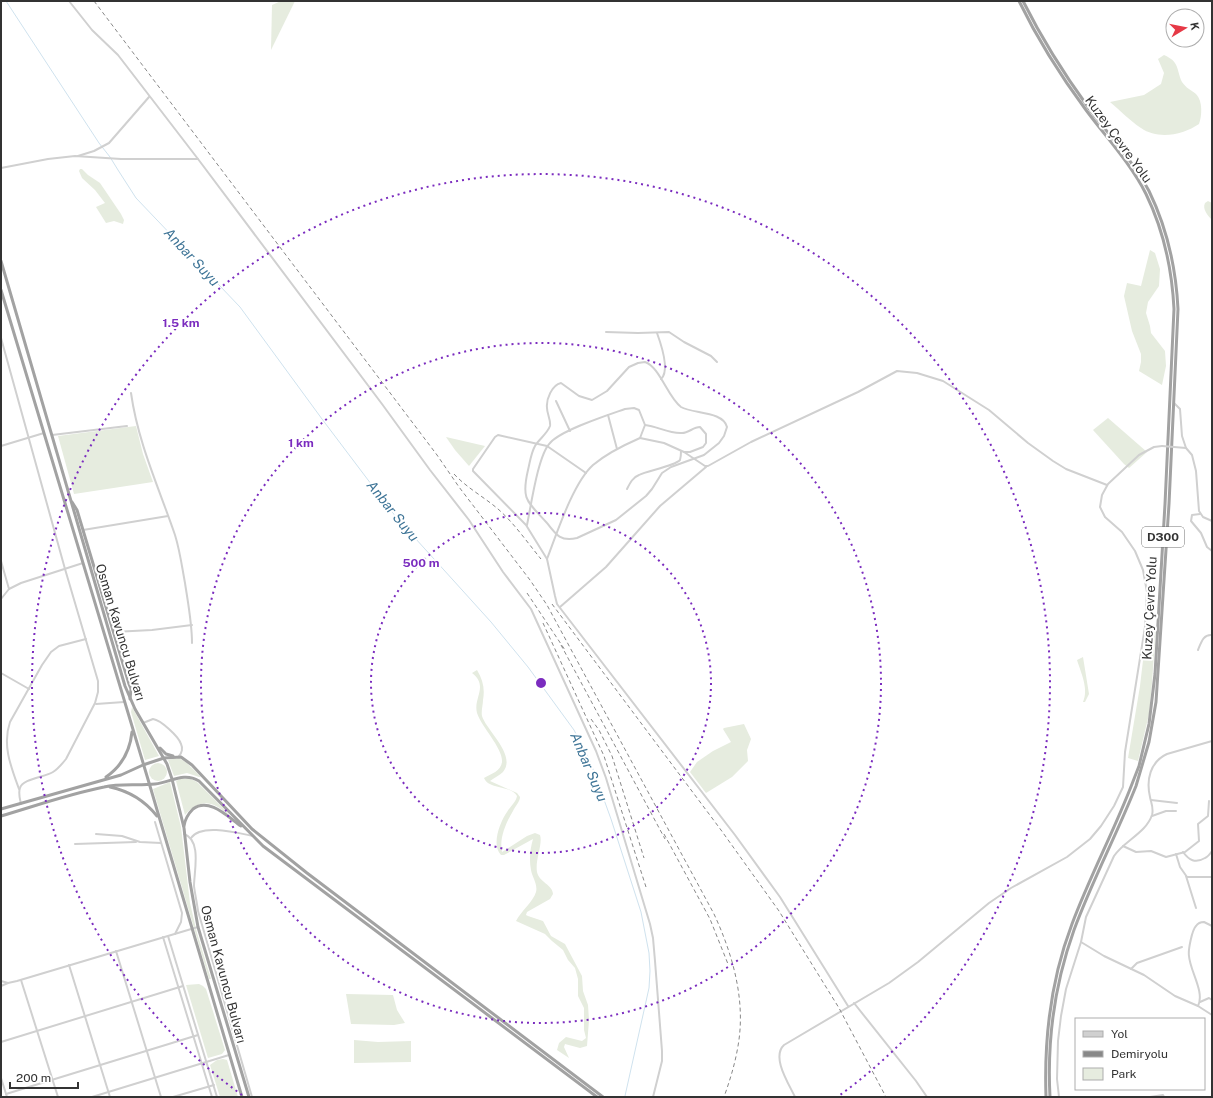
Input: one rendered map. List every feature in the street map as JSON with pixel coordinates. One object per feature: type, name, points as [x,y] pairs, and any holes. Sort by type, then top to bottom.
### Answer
[{"type":"highway","name":"Kuzey Çevre Yolu","points":[[1019,1],[1038,37],[1064,80],[1125,161],[1146,194],[1154,212],[1168,256],[1172,278],[1174,309],[1155,674],[1149,724],[1139,766],[1078,910],[1061,959],[1049,1019],[1046,1058],[1046,1097]]},
{"type":"highway","name":"Kuzey Çevre Yolu","points":[[1023,1],[1038,30],[1068,79],[1149,191],[1168,242],[1176,278],[1178,322],[1158,675],[1153,725],[1136,786],[1082,911],[1064,961],[1057,992],[1051,1034],[1049,1082],[1050,1097]]},
{"type":"highway","name":"Osman Kavuncu Bulvarı","points":[[1,262],[125,686],[130,699],[164,758],[172,779],[184,828],[190,882],[198,927],[220,995],[248,1097]]},
{"type":"highway","name":"Osman Kavuncu Bulvarı","points":[[1,290],[242,1097]]},
{"type":"highway","points":[[71,501],[76,506],[84,530],[131,689],[130,699]]},
{"type":"highway","points":[[103,779],[116,769],[124,759],[130,744],[132,729]]},
{"type":"highway","points":[[155,744],[166,754],[186,760],[192,765],[252,829],[603,1097]]},
{"type":"highway","points":[[1,809],[121,775],[143,765],[164,758],[177,757]]},
{"type":"highway","points":[[1,816],[104,786],[123,784],[157,784],[172,779],[189,776],[199,781],[263,846],[597,1097]]},
{"type":"highway","points":[[104,786],[118,789],[134,796],[146,804],[159,819]]},
{"type":"highway","points":[[184,828],[186,817],[191,811],[198,807],[207,805],[215,808],[249,832]]},
{"type":"street","points":[[70,1],[92,30],[118,55],[198,159],[469,520],[531,609],[557,663],[604,771],[650,924],[656,961],[662,1051],[662,1061],[654,1097]]},
{"type":"street","points":[[1,168],[48,159],[74,156],[94,151],[109,143],[150,96]]},
{"type":"street","points":[[74,156],[100,159],[198,159]]},
{"type":"street","points":[[606,332],[669,332],[684,342],[711,356],[717,362]]},
{"type":"street","points":[[657,333],[662,348],[664,361],[665,373],[661,379]]},
{"type":"street","points":[[1,338],[65,569],[98,681],[98,692],[95,704],[66,759],[53,772],[27,781],[22,784],[19,789]]},
{"type":"street","points":[[642,362],[648,363],[651,366],[680,407],[714,416],[722,420],[726,425],[726,432],[719,443],[704,455],[671,467],[662,473],[646,496],[625,514],[610,524],[571,539],[556,535],[531,506],[527,499],[524,490],[532,454],[536,444],[549,428],[550,422],[547,411],[547,401],[551,392],[558,384],[562,384],[579,396],[592,400],[607,391],[629,368],[642,362]]},
{"type":"street","points":[[560,607],[621,552],[660,506],[706,467],[751,442],[858,392],[897,371],[917,373],[943,381],[989,410],[1053,461],[1066,469],[1107,485]]},
{"type":"street","points":[[131,393],[141,440],[168,516],[182,562],[192,625],[192,643]]},
{"type":"street","points":[[556,401],[570,431]]},
{"type":"street","points":[[1174,403],[1181,410],[1182,434],[1186,448],[1192,454],[1196,471],[1198,508],[1200,514]]},
{"type":"street","points":[[526,525],[540,464],[547,446],[554,439],[608,415],[625,409],[634,408],[639,410],[642,414],[645,425],[640,438]]},
{"type":"street","points":[[608,415],[617,449]]},
{"type":"street","points":[[645,425],[681,433],[687,432],[697,426],[701,427],[706,434],[706,443],[703,447],[696,450],[684,452]]},
{"type":"street","points":[[52,435],[127,426]]},
{"type":"street","points":[[1,446],[44,433]]},
{"type":"street","points":[[586,473],[547,446],[500,436],[497,436],[485,450],[473,469],[473,471],[526,525],[547,559],[555,596],[560,607],[740,841],[780,897],[848,1006]]},
{"type":"street","points":[[547,559],[577,487],[586,473],[601,459],[617,449],[640,438],[664,443],[684,452],[706,467]]},
{"type":"street","points":[[795,1097],[779,1063],[778,1053],[781,1047],[889,982],[918,962],[995,899],[1011,888],[1067,857],[1090,839],[1101,826],[1114,806],[1123,787],[1125,752],[1145,627],[1147,592],[1143,570],[1135,551],[1122,532],[1105,516],[1100,507],[1102,495],[1107,485],[1139,455],[1154,447],[1162,446],[1186,448]]},
{"type":"street","points":[[627,489],[634,478],[638,475],[678,462],[681,451]]},
{"type":"street","points":[[1212,521],[1200,514],[1192,515],[1191,521],[1201,533],[1207,547],[1212,551]]},
{"type":"street","points":[[84,530],[168,516]]},
{"type":"street","points":[[1,561],[10,589]]},
{"type":"street","points":[[1,599],[10,589],[21,583],[83,563]]},
{"type":"street","points":[[113,632],[152,630],[192,625]]},
{"type":"street","points":[[1198,650],[1203,639],[1208,635],[1212,635]]},
{"type":"street","points":[[21,804],[19,789],[8,755],[6,732],[10,722],[42,665],[51,652],[59,646],[86,639]]},
{"type":"street","points":[[1,674],[29,689]]},
{"type":"street","points":[[95,704],[124,702]]},
{"type":"street","points":[[143,723],[153,719],[163,723],[181,742],[182,750],[177,757]]},
{"type":"street","points":[[1152,816],[1153,808],[1148,789],[1149,777],[1158,760],[1172,752],[1212,741]]},
{"type":"street","points":[[1151,800],[1178,803]]},
{"type":"street","points":[[1123,846],[1136,852],[1151,851],[1166,857],[1183,852],[1199,841],[1198,826],[1201,821],[1208,816],[1209,801]]},
{"type":"street","points":[[1059,1097],[1057,1072],[1058,1041],[1061,1016],[1069,975],[1081,942],[1083,926],[1088,913],[1112,859],[1123,846],[1139,832],[1152,816],[1166,811],[1176,810]]},
{"type":"street","points":[[155,822],[182,913],[181,922],[175,934]]},
{"type":"street","points":[[191,838],[196,833],[203,831],[232,831],[254,837]]},
{"type":"street","points":[[96,834],[122,836],[140,842]]},
{"type":"street","points":[[184,834],[193,841],[196,855],[194,880],[205,945]]},
{"type":"street","points":[[75,844],[161,842]]},
{"type":"street","points":[[1183,852],[1188,859],[1194,861],[1205,858],[1212,851]]},
{"type":"street","points":[[1176,854],[1180,868],[1186,876],[1196,908]]},
{"type":"street","points":[[1186,876],[1190,878],[1212,876]]},
{"type":"street","points":[[1198,1006],[1200,1002],[1199,991],[1189,959],[1189,949],[1197,924],[1204,922],[1212,926]]},
{"type":"street","points":[[1,986],[198,927]]},
{"type":"street","points":[[168,936],[217,1097]]},
{"type":"street","points":[[163,937],[212,1097]]},
{"type":"street","points":[[1081,942],[1104,956],[1150,978],[1181,999],[1198,1006],[1212,1015]]},
{"type":"street","points":[[1131,969],[1137,963],[1182,947]]},
{"type":"street","points":[[116,951],[161,1097]]},
{"type":"street","points":[[69,966],[110,1097]]},
{"type":"street","points":[[21,980],[58,1097]]},
{"type":"street","points":[[1,981],[8,983]]},
{"type":"street","points":[[1,1042],[183,986]]},
{"type":"street","points":[[220,995],[252,1097]]},
{"type":"street","points":[[1200,1002],[1209,998],[1212,1000]]},
{"type":"street","points":[[854,1003],[927,1097]]},
{"type":"street","points":[[6,1094],[198,1035]]},
{"type":"street","points":[[92,1097],[229,1055]]},
{"type":"street","points":[[1,1078],[2,1088],[7,1097]]},
{"type":"street","points":[[173,1097],[214,1084]]},
{"type":"street","points":[[1150,1097],[1163,1095],[1164,1097]]},
{"type":"green space","points":[[281,1],[295,1],[271,50],[272,5]]},
{"type":"green space","points":[[1164,55],[1173,60],[1177,66],[1182,82],[1196,94],[1201,104],[1201,117],[1199,124],[1186,131],[1170,135],[1148,132],[1133,122],[1110,102],[1144,95],[1161,84],[1164,73],[1158,59]]},
{"type":"green space","points":[[80,169],[100,183],[121,214],[124,220],[123,224],[114,221],[106,223],[96,207],[105,203],[95,190],[82,178],[79,171]]},
{"type":"green space","points":[[1208,201],[1212,203],[1212,220],[1204,208],[1205,203]]},
{"type":"green space","points":[[1150,250],[1155,253],[1160,269],[1159,286],[1148,302],[1146,313],[1151,333],[1165,351],[1166,366],[1162,385],[1139,371],[1141,354],[1132,331],[1124,296],[1127,283],[1141,286]]},
{"type":"green space","points":[[1108,418],[1147,452],[1129,468],[1093,430]]},
{"type":"green space","points":[[136,426],[143,454],[153,482],[74,494],[58,436]]},
{"type":"green space","points":[[446,437],[485,446],[469,466]]},
{"type":"green space","points":[[1147,626],[1156,626],[1149,714],[1138,761],[1128,758],[1140,686]]},
{"type":"green space","points":[[1083,657],[1089,694],[1085,702],[1083,702],[1085,697],[1085,686],[1077,660]]},
{"type":"green space","points":[[477,670],[484,688],[482,716],[504,751],[506,758],[506,765],[503,772],[490,781],[517,793],[520,797],[504,831],[501,841],[502,852],[527,836],[535,833],[540,835],[541,843],[537,862],[537,872],[540,878],[551,888],[553,894],[550,899],[527,912],[526,915],[543,921],[551,936],[565,944],[582,976],[583,991],[588,1005],[589,1020],[587,1046],[580,1048],[565,1044],[564,1047],[569,1058],[557,1050],[559,1043],[566,1037],[582,1041],[586,1038],[584,1030],[584,1008],[578,996],[578,979],[575,968],[568,960],[563,950],[545,934],[516,921],[536,892],[530,862],[533,839],[504,855],[501,855],[498,851],[497,840],[499,827],[517,796],[510,790],[490,784],[484,778],[498,770],[502,762],[496,744],[477,713],[476,708],[480,687],[477,678],[472,673]]},
{"type":"green space","points":[[132,707],[159,756],[145,760],[131,712]]},
{"type":"green space","points":[[744,724],[751,739],[747,750],[748,761],[732,777],[706,793],[690,772],[697,762],[713,751],[731,742],[723,729],[724,728]]},
{"type":"green space","points":[[179,758],[187,763],[201,777],[187,773],[174,776],[168,760]]},
{"type":"green space","points":[[158,763],[162,764],[166,768],[166,776],[162,780],[158,781],[154,780],[150,776],[149,772],[150,768],[154,764]]},
{"type":"green space","points":[[180,779],[191,779],[197,782],[229,814],[212,804],[203,803],[195,806],[185,815],[176,781]]},
{"type":"green space","points":[[170,782],[181,827],[190,903],[197,933],[211,979],[209,979],[153,789]]},
{"type":"green space","points":[[199,984],[206,989],[225,1050],[222,1054],[208,1058],[186,985]]},
{"type":"green space","points":[[346,994],[393,995],[397,1010],[405,1023],[394,1025],[351,1024]]},
{"type":"green space","points":[[354,1040],[378,1042],[411,1041],[411,1062],[354,1063]]},
{"type":"green space","points":[[217,1060],[227,1060],[238,1097],[220,1097],[210,1065]]},
{"type":"waterway","name":"Anbar Suyu","points":[[6,1],[136,198],[240,307],[396,517],[491,622],[528,667],[574,730],[590,761],[611,819],[641,912],[649,953],[649,988],[625,1096]]},
{"type":"railway","points":[[94,1],[437,455],[547,605],[714,914],[727,946],[739,995],[740,1029],[735,1059],[724,1097]]},
{"type":"railway","points":[[454,474],[464,484],[504,514],[541,559]]},
{"type":"railway","points":[[527,593],[565,650]]},
{"type":"railway","points":[[552,604],[721,830],[779,911],[839,1008],[886,1097]]},
{"type":"railway","points":[[543,623],[604,756],[646,887]]},
{"type":"railway","points":[[561,645],[665,839]]},
{"type":"railway","points":[[591,719],[599,730],[612,756],[644,858]]},
{"type":"railway","points":[[664,834],[710,919],[728,964]]}]
